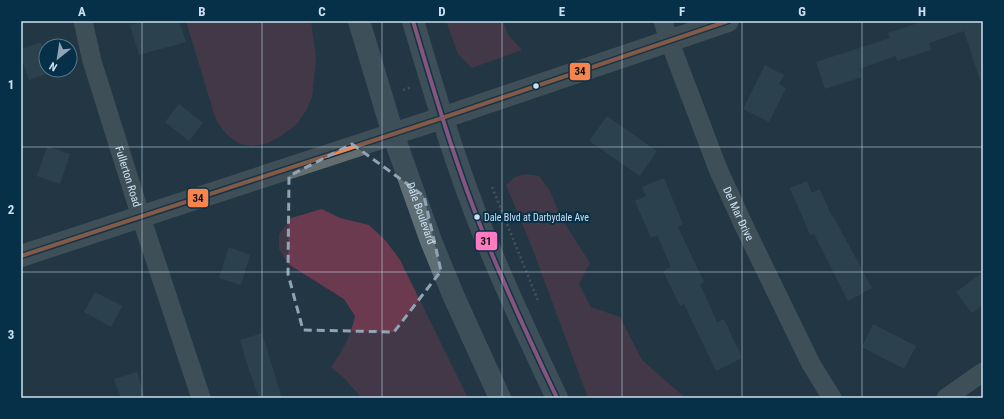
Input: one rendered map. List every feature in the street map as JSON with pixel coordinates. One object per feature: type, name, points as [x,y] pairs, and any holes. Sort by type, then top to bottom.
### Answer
[{"type":"main road","name":"Dale Boulevard","points":[[360,21],[393,134],[443,269],[500,398]]},
{"type":"main road","points":[[412,21],[442,118],[475,212],[513,306],[557,398]]},
{"type":"street","name":"Fullerton Road","points":[[83,21],[92,61],[141,217],[201,398]]},
{"type":"street","points":[[21,256],[442,118],[666,31],[728,21]]},
{"type":"street","name":"Del Mar Drive","points":[[666,31],[718,169],[811,364],[832,398]]},
{"type":"street","points":[[946,398],[983,372]]},
{"type":"path","points":[[492,186],[539,305]]},
{"type":"highlighted area","points":[[352,144],[424,196],[441,271],[394,332],[303,330],[288,274],[289,176]]},
{"type":"shaded area","points":[[186,21],[311,21],[316,59],[312,97],[307,109],[297,124],[281,136],[268,143],[252,146],[240,144],[226,134],[216,120]]},
{"type":"shaded area","points":[[446,21],[503,21],[508,35],[522,50],[472,68],[458,54]]},
{"type":"shaded area","points":[[526,174],[539,176],[550,191],[561,218],[590,263],[579,284],[591,307],[620,317],[642,360],[683,396],[680,398],[588,398],[531,245],[506,185],[515,177]]},
{"type":"shaded area","points":[[322,209],[340,218],[369,225],[386,241],[400,260],[468,398],[360,398],[344,378],[331,367],[346,343],[355,316],[344,299],[288,264],[279,249],[279,234],[291,218]]},
{"type":"building","points":[[145,21],[179,21],[186,42],[139,55],[130,25]]},
{"type":"building","points":[[924,21],[983,21],[983,80],[980,80],[964,31],[929,43],[931,50],[897,61],[896,56],[859,69],[862,77],[825,89],[816,62],[890,38],[888,33]]},
{"type":"building","points":[[38,43],[38,77],[29,80],[21,57],[21,49]]},
{"type":"building","points":[[765,65],[784,75],[779,84],[786,88],[769,122],[743,109]]},
{"type":"building","points":[[179,104],[203,123],[189,141],[165,122]]},
{"type":"building","points":[[607,116],[657,151],[640,176],[589,141]]},
{"type":"building","points":[[47,146],[70,154],[60,184],[37,176]]},
{"type":"building","points":[[664,178],[683,224],[678,227],[704,282],[700,284],[717,322],[724,319],[742,358],[716,371],[684,304],[680,306],[663,271],[671,267],[657,235],[651,238],[635,201],[646,196],[642,187]]},
{"type":"building","points":[[807,181],[812,193],[820,189],[832,217],[833,216],[872,288],[848,301],[814,234],[810,235],[790,188]]},
{"type":"building","points":[[229,247],[250,255],[241,285],[219,278]]},
{"type":"building","points":[[983,272],[983,304],[972,313],[956,292]]},
{"type":"building","points":[[95,292],[122,306],[111,327],[84,312]]},
{"type":"building","points":[[873,324],[916,346],[904,369],[862,347]]},
{"type":"building","points":[[262,333],[282,398],[259,398],[249,370],[240,340]]},
{"type":"building","points":[[137,372],[145,398],[121,398],[114,379]]},
{"type":"transit line","name":"31","points":[[413,21],[450,141],[484,236],[557,398]]},
{"type":"transit line","name":"34","points":[[21,256],[442,118],[728,21]]},
{"type":"place","name":"Dale Blvd at Darbydale Ave","points":[[477,217]]}]
